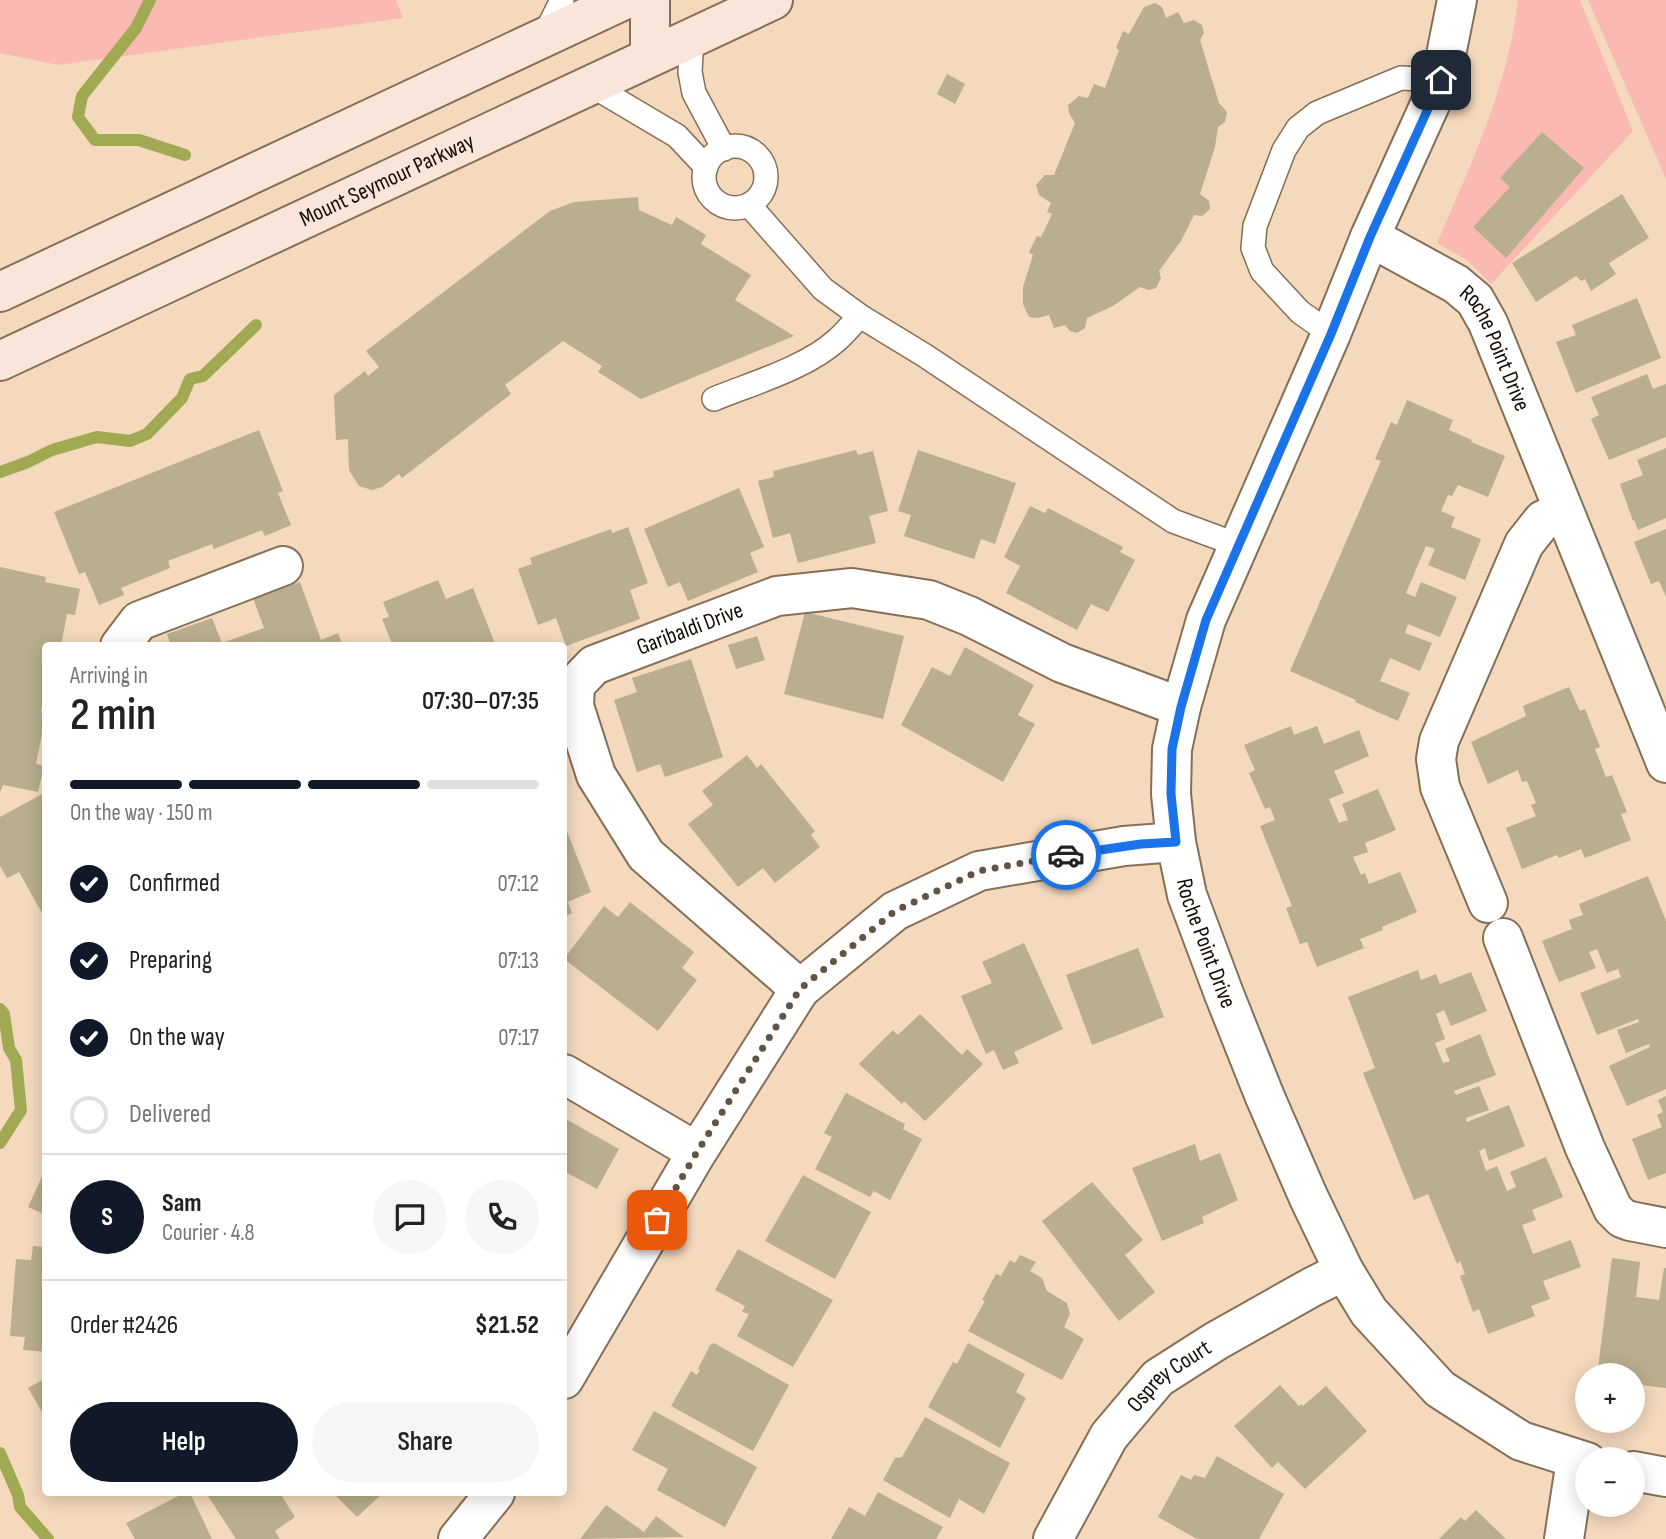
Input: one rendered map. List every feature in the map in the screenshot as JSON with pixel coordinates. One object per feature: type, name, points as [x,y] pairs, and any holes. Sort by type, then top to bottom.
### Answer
[{"type":"main road","points":[[0,292],[624,0]]},
{"type":"main road","points":[[650,0],[650,57]]},
{"type":"main road","name":"Mount Seymour Parkway","points":[[0,361],[773,0]]},
{"type":"street","name":"Roche Point Drive","points":[[1457,0],[1441,80],[1370,237],[1331,334],[1206,620],[1172,749],[1171,794],[1176,842],[1187,895],[1270,1110],[1344,1272],[1369,1312],[1440,1389],[1521,1441],[1575,1459]]},
{"type":"street","name":"Roche Point Drive","points":[[1370,237],[1399,255],[1436,272],[1475,300],[1488,323],[1666,763]]},
{"type":"street","points":[[1488,903],[1440,787],[1436,759],[1439,741],[1524,544],[1543,520],[1563,511]]},
{"type":"street","points":[[123,642],[139,621],[283,566]]},
{"type":"street","name":"Garibaldi Drive","points":[[800,989],[646,855],[596,775],[574,706],[575,685],[594,665],[777,596],[852,587],[929,600],[1062,663],[1181,707]]},
{"type":"street","points":[[567,1374],[697,1152],[800,989],[895,911],[979,871],[1124,846],[1176,842]]},
{"type":"street","points":[[1503,939],[1585,1148],[1613,1209],[1630,1221],[1666,1228]]},
{"type":"street","points":[[567,1076],[697,1152]]},
{"type":"street","name":"Osprey Court","points":[[1053,1539],[1109,1436],[1158,1378],[1228,1334],[1344,1272]]},
{"type":"street","points":[[1645,1473],[1666,1477]]},
{"type":"street","name":"Roche Point Drive","points":[[1564,1539],[1575,1489]]},
{"type":"street","points":[[458,1539],[493,1496]]},
{"type":"lane","points":[[542,38],[562,0]]},
{"type":"lane","points":[[692,38],[690,72],[694,93],[724,149]]},
{"type":"lane","points":[[1331,334],[1300,312],[1262,271],[1253,248],[1255,226],[1284,150],[1298,128],[1317,113],[1401,78],[1441,80]]},
{"type":"lane","points":[[591,85],[677,136],[706,167]]},
{"type":"lane","points":[[736,146],[747,149],[757,156],[764,166],[764,189],[749,205],[726,207],[716,202],[708,192],[704,180],[706,167],[713,156],[724,149],[736,146]]},
{"type":"lane","points":[[749,205],[823,289],[860,316],[924,355],[1173,521],[1238,545]]},
{"type":"lane","points":[[714,399],[803,362],[837,340],[860,316]]},
{"type":"shaded area","points":[[0,0],[396,0],[403,18],[58,65],[0,53]]},
{"type":"shaded area","points":[[1518,0],[1580,0],[1633,131],[1491,284],[1467,260],[1437,243],[1497,94],[1506,64]]},
{"type":"shaded area","points":[[1588,0],[1666,0],[1666,179]]},
{"type":"building","points":[[1155,3],[1162,7],[1166,18],[1178,12],[1184,23],[1194,20],[1202,25],[1204,33],[1200,40],[1219,103],[1227,112],[1225,122],[1218,127],[1215,147],[1200,194],[1209,201],[1210,209],[1202,216],[1194,215],[1181,241],[1159,271],[1161,278],[1156,288],[1149,290],[1140,287],[1113,306],[1087,318],[1085,328],[1077,333],[1070,331],[1065,325],[1054,328],[1049,315],[1029,317],[1023,304],[1023,287],[1033,255],[1029,252],[1037,236],[1041,237],[1052,214],[1047,212],[1051,203],[1039,195],[1036,185],[1045,175],[1054,175],[1075,123],[1068,105],[1079,96],[1088,98],[1094,84],[1105,88],[1123,31],[1129,34],[1144,7]]},
{"type":"building","points":[[947,74],[965,84],[955,104],[937,94]]},
{"type":"building","points":[[1542,132],[1584,168],[1506,258],[1473,227],[1510,187],[1500,178]]},
{"type":"building","points":[[1622,194],[1649,238],[1609,263],[1616,274],[1591,291],[1585,279],[1581,281],[1576,276],[1536,302],[1512,263]]},
{"type":"building","points":[[638,197],[639,210],[672,225],[676,217],[706,235],[701,244],[751,275],[735,300],[794,336],[641,399],[598,372],[602,366],[563,341],[505,385],[511,394],[402,478],[399,474],[382,487],[372,490],[359,486],[349,470],[348,439],[336,440],[334,395],[365,371],[368,376],[379,367],[366,351],[550,211],[574,202]]},
{"type":"building","points":[[1637,298],[1661,358],[1576,393],[1556,342],[1576,335],[1572,325]]},
{"type":"building","points":[[1647,374],[1653,389],[1666,384],[1666,437],[1609,460],[1591,419],[1599,415],[1591,397]]},
{"type":"building","points":[[1407,400],[1453,420],[1449,430],[1505,456],[1488,497],[1458,485],[1452,496],[1448,495],[1441,511],[1455,517],[1451,527],[1481,539],[1465,580],[1428,565],[1435,549],[1426,546],[1406,593],[1415,597],[1421,582],[1457,597],[1440,637],[1408,624],[1405,633],[1432,643],[1420,671],[1390,658],[1380,681],[1410,693],[1398,721],[1290,671],[1381,461],[1375,459],[1391,422],[1397,425]]},
{"type":"building","points":[[259,430],[283,491],[278,493],[291,525],[265,536],[262,530],[214,549],[212,544],[168,561],[170,568],[121,588],[124,595],[99,605],[85,572],[79,574],[54,512]]},
{"type":"building","points":[[1666,448],[1666,518],[1638,530],[1620,484],[1643,475],[1637,460]]},
{"type":"building","points":[[856,450],[858,455],[873,451],[888,511],[869,516],[876,543],[798,563],[790,533],[773,538],[758,481],[774,477],[773,471]]},
{"type":"building","points":[[918,450],[1016,483],[995,544],[981,539],[974,559],[904,536],[911,515],[898,511]]},
{"type":"building","points":[[739,488],[764,547],[750,553],[758,572],[688,601],[680,582],[668,587],[644,529]]},
{"type":"building","points":[[1030,506],[1045,513],[1048,508],[1123,547],[1120,552],[1135,560],[1108,612],[1091,604],[1077,630],[1006,593],[1020,566],[1004,557]]},
{"type":"building","points":[[628,527],[648,583],[630,590],[640,619],[567,646],[556,618],[538,625],[518,569],[532,564],[530,558],[611,529],[612,533]]},
{"type":"building","points":[[1666,529],[1666,597],[1659,581],[1651,584],[1634,542]]},
{"type":"building","points":[[0,567],[46,577],[45,582],[80,589],[75,615],[67,614],[62,642],[42,642],[42,733],[36,764],[42,766],[42,775],[38,792],[3,785],[0,792]]},
{"type":"building","points":[[438,580],[446,599],[473,588],[494,642],[391,642],[382,619],[389,617],[383,602]]},
{"type":"building","points":[[300,582],[321,640],[338,633],[341,642],[225,642],[264,628],[253,598]]},
{"type":"building","points":[[805,612],[904,636],[883,719],[784,694]]},
{"type":"building","points":[[212,618],[222,642],[170,642],[167,634]]},
{"type":"building","points":[[757,636],[765,660],[736,669],[728,645]]},
{"type":"building","points":[[965,647],[1034,685],[1018,715],[1035,724],[1003,782],[901,725],[932,667],[950,676]]},
{"type":"building","points":[[691,659],[723,757],[665,777],[660,764],[637,772],[614,700],[637,692],[632,678]]},
{"type":"building","points":[[1569,687],[1580,711],[1585,709],[1600,747],[1595,749],[1606,777],[1612,775],[1627,812],[1621,814],[1631,840],[1585,858],[1581,849],[1522,869],[1506,828],[1536,816],[1531,805],[1536,803],[1527,781],[1522,782],[1518,770],[1488,784],[1471,742],[1526,716],[1523,706]]},
{"type":"building","points":[[1291,726],[1294,735],[1317,726],[1324,744],[1359,730],[1369,756],[1334,771],[1344,793],[1329,799],[1339,823],[1348,820],[1342,804],[1378,789],[1396,830],[1365,843],[1368,852],[1353,857],[1361,875],[1365,873],[1369,884],[1400,872],[1417,912],[1360,939],[1364,948],[1317,967],[1307,942],[1300,944],[1286,908],[1292,906],[1260,826],[1275,820],[1270,807],[1265,809],[1249,773],[1255,770],[1244,745]]},
{"type":"building","points":[[747,755],[757,768],[761,764],[815,831],[811,835],[820,847],[775,883],[763,868],[738,887],[688,824],[713,805],[702,791]]},
{"type":"building","points":[[42,794],[42,913],[19,872],[7,878],[0,866],[0,817]]},
{"type":"building","points":[[567,832],[591,892],[568,902],[572,913],[567,916]]},
{"type":"building","points":[[1648,876],[1666,921],[1666,1089],[1627,1106],[1609,1066],[1650,1047],[1649,1044],[1626,1053],[1617,1030],[1639,1022],[1638,1019],[1597,1035],[1580,993],[1621,977],[1618,969],[1607,973],[1597,949],[1589,952],[1596,968],[1559,982],[1542,941],[1572,929],[1569,920],[1583,915],[1579,904]]},
{"type":"building","points":[[630,902],[694,952],[682,968],[697,980],[658,1031],[567,961],[567,955],[604,906],[618,917]]},
{"type":"building","points":[[1024,943],[1063,1029],[1014,1052],[1019,1063],[1003,1070],[994,1050],[986,1054],[961,996],[992,983],[982,962]]},
{"type":"building","points":[[1138,948],[1164,1017],[1092,1045],[1066,975]]},
{"type":"building","points":[[1418,970],[1421,980],[1436,974],[1440,984],[1471,972],[1487,1011],[1451,1026],[1444,1010],[1436,1014],[1445,1039],[1435,1043],[1443,1063],[1450,1061],[1445,1049],[1480,1034],[1496,1075],[1454,1091],[1456,1095],[1479,1086],[1489,1110],[1466,1118],[1467,1122],[1509,1105],[1525,1146],[1489,1161],[1485,1148],[1479,1151],[1486,1171],[1497,1166],[1507,1191],[1516,1187],[1510,1172],[1546,1157],[1563,1197],[1532,1210],[1536,1220],[1522,1225],[1533,1254],[1571,1240],[1581,1267],[1543,1281],[1550,1299],[1531,1306],[1535,1316],[1488,1334],[1479,1309],[1473,1312],[1460,1276],[1465,1274],[1460,1261],[1457,1264],[1428,1194],[1414,1200],[1363,1073],[1375,1068],[1348,997]]},
{"type":"building","points":[[920,1014],[962,1055],[967,1049],[983,1064],[925,1121],[904,1101],[902,1104],[859,1064],[893,1030],[898,1035]]},
{"type":"building","points":[[846,1093],[905,1124],[903,1129],[922,1139],[890,1200],[874,1191],[870,1197],[815,1169],[832,1137],[824,1133]]},
{"type":"building","points":[[1666,1096],[1666,1173],[1648,1180],[1632,1139],[1662,1127],[1657,1115],[1663,1112],[1658,1100]]},
{"type":"building","points":[[567,1120],[619,1149],[597,1189],[567,1173]]},
{"type":"building","points":[[1195,1144],[1200,1161],[1220,1153],[1238,1200],[1202,1217],[1204,1223],[1162,1241],[1132,1168]]},
{"type":"building","points":[[803,1175],[871,1212],[835,1279],[765,1241]]},
{"type":"building","points":[[42,1177],[42,1213],[28,1207]]},
{"type":"building","points":[[1092,1182],[1143,1240],[1125,1255],[1155,1292],[1119,1321],[1042,1221]]},
{"type":"building","points":[[33,1246],[42,1247],[42,1352],[23,1350],[25,1337],[10,1336],[16,1259],[31,1260]]},
{"type":"building","points":[[738,1249],[833,1300],[793,1367],[737,1336],[749,1314],[742,1312],[745,1306],[715,1290]]},
{"type":"building","points":[[1020,1255],[1036,1262],[1030,1271],[1042,1278],[1047,1291],[1067,1303],[1070,1314],[1064,1327],[1084,1339],[1062,1380],[968,1331],[996,1274],[1001,1276],[1010,1260],[1015,1263]]},
{"type":"building","points":[[1612,1258],[1640,1262],[1636,1297],[1659,1300],[1666,1268],[1666,1388],[1645,1385],[1645,1363],[1599,1363]]},
{"type":"building","points":[[714,1343],[789,1385],[753,1451],[671,1406],[691,1371],[697,1375],[710,1345]]},
{"type":"building","points":[[968,1343],[1025,1374],[1016,1392],[1026,1398],[1000,1448],[928,1407],[953,1362],[957,1364]]},
{"type":"building","points":[[42,1380],[42,1412],[28,1388]]},
{"type":"building","points":[[1280,1385],[1299,1406],[1303,1406],[1326,1386],[1367,1431],[1305,1489],[1278,1462],[1272,1468],[1234,1426]]},
{"type":"building","points":[[654,1411],[757,1467],[725,1527],[657,1490],[668,1469],[632,1450]]},
{"type":"building","points":[[925,1417],[1010,1463],[984,1514],[959,1499],[950,1518],[883,1480],[895,1458],[902,1457]]},
{"type":"building","points":[[1217,1456],[1284,1494],[1259,1539],[1197,1539],[1158,1517],[1181,1475],[1191,1480],[1194,1475],[1205,1478]]},
{"type":"building","points":[[878,1492],[943,1527],[936,1539],[831,1539],[849,1507],[865,1516]]},
{"type":"building","points":[[178,1496],[191,1496],[212,1539],[135,1539],[126,1523]]},
{"type":"building","points":[[208,1496],[282,1496],[295,1517],[275,1531],[280,1539],[236,1539]]},
{"type":"building","points":[[336,1496],[380,1496],[357,1517]]},
{"type":"building","points":[[606,1505],[644,1532],[656,1516],[684,1537],[580,1539]]},
{"type":"building","points":[[1476,1510],[1506,1539],[1439,1539],[1461,1517],[1465,1521]]},
{"type":"waterway","points":[[150,0],[136,28],[82,96],[78,117],[95,140],[139,140],[185,155]]},
{"type":"waterway","points":[[0,472],[52,450],[97,437],[130,441],[147,434],[182,398],[190,379],[203,376],[256,325]]},
{"type":"waterway","points":[[0,1009],[4,1014],[9,1048],[16,1060],[21,1110],[0,1143]]},
{"type":"waterway","points":[[0,1453],[18,1495],[20,1507],[48,1539]]},
{"type":"way so far","points":[[657,1220],[800,989],[895,911],[979,871],[1066,855]]},
{"type":"route","points":[[1066,855],[1141,844],[1176,842],[1171,794],[1172,749],[1206,620],[1331,334],[1370,237],[1441,80]]}]
